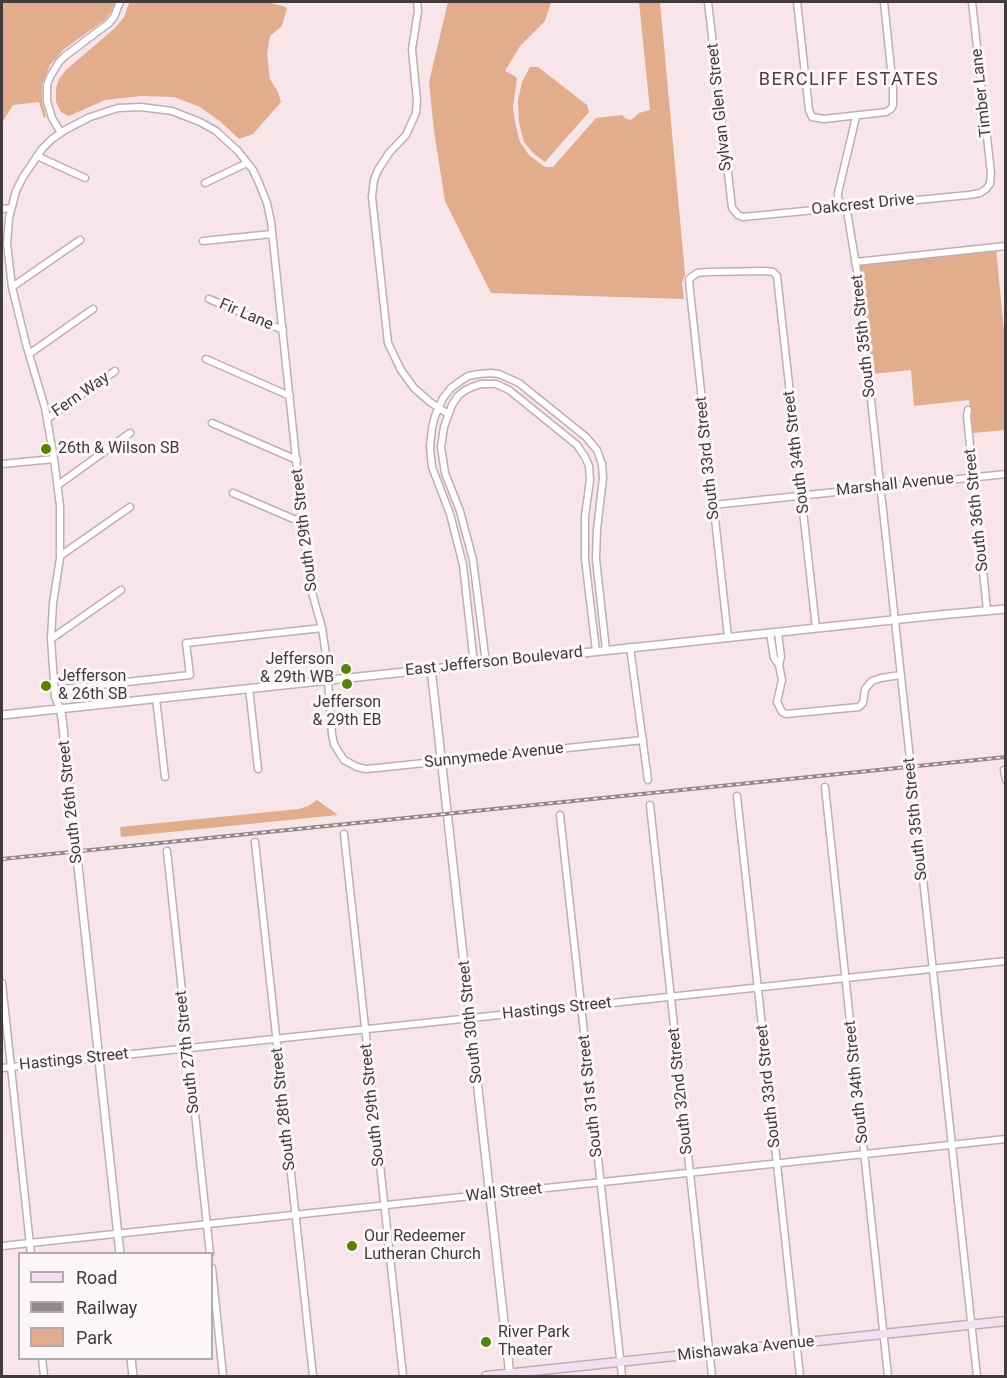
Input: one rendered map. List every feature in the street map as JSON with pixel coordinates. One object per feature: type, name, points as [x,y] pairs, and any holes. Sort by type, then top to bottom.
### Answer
[{"type":"main road","name":"Mishawaka Avenue","points":[[486,1377],[1005,1321]]},
{"type":"street","points":[[61,133],[48,111],[46,93],[50,77],[65,56],[109,23],[120,2]]},
{"type":"street","points":[[417,2],[418,11],[412,49],[416,113],[406,135],[389,153],[378,170],[372,196],[388,343],[401,370],[414,388],[448,414]]},
{"type":"street","name":"Sylvan Glen Street","points":[[708,2],[728,183],[734,211]]},
{"type":"street","points":[[797,2],[807,103],[812,117],[824,119],[856,117],[886,112],[891,109],[894,100],[884,2]]},
{"type":"street","name":"Timber Lane","points":[[972,2],[990,184]]},
{"type":"street","name":"South 29th Street","points":[[61,133],[90,117],[118,108],[141,107],[172,111],[216,131],[247,163],[260,183],[270,213],[311,591],[322,628],[334,744],[346,761]]},
{"type":"street","name":"South 35th Street","points":[[856,117],[838,199],[847,211],[855,262],[976,1377]]},
{"type":"street","name":"South 26th Street","points":[[61,133],[52,139],[37,156],[16,191],[6,244],[16,309],[47,419],[58,484],[61,522],[60,556],[53,603],[51,639],[55,690],[63,729],[120,1252]]},
{"type":"street","points":[[37,156],[85,178]]},
{"type":"street","points":[[205,183],[247,163]]},
{"type":"street","name":"Oakcrest Drive","points":[[734,211],[738,215],[750,216],[969,195],[980,193],[990,184]]},
{"type":"street","points":[[2,209],[11,208]]},
{"type":"street","points":[[203,241],[272,234]]},
{"type":"street","points":[[12,288],[80,240]]},
{"type":"street","points":[[855,262],[1005,246]]},
{"type":"street","name":"South 33rd Street","points":[[728,637],[689,279],[697,273],[707,272],[766,271],[773,272],[777,276]]},
{"type":"street","name":"South 34th Street","points":[[777,276],[816,628]]},
{"type":"street","name":"Fir Lane","points":[[209,299],[283,330]]},
{"type":"street","points":[[29,354],[93,309]]},
{"type":"street","points":[[206,359],[290,396]]},
{"type":"street","name":"Fern Way","points":[[47,419],[115,371]]},
{"type":"street","points":[[474,664],[463,565],[450,514],[435,478],[430,458],[430,440],[438,408],[451,388],[468,376],[479,374],[499,374],[519,383],[591,442],[597,450],[602,464],[603,478],[596,559],[606,650]]},
{"type":"street","points":[[486,663],[472,553],[460,511],[445,473],[441,447],[442,436],[452,405],[464,391],[481,384],[496,384],[510,390],[581,450],[589,466],[590,480],[584,536],[596,651]]},
{"type":"street","name":"South 36th Street","points":[[968,410],[987,610]]},
{"type":"street","points":[[212,423],[297,460]]},
{"type":"street","points":[[58,484],[130,432]]},
{"type":"street","points":[[2,464],[54,459]]},
{"type":"street","name":"Marshall Avenue","points":[[713,505],[1005,474]]},
{"type":"street","points":[[233,493],[303,523]]},
{"type":"street","points":[[60,556],[130,507]]},
{"type":"street","points":[[51,639],[121,590]]},
{"type":"street","name":"East Jefferson Boulevard","points":[[2,715],[1005,607]]},
{"type":"street","points":[[55,690],[190,675],[186,643],[322,628]]},
{"type":"street","points":[[774,632],[774,658],[779,665],[782,680],[777,702],[782,712],[790,715],[859,707],[863,703],[865,689],[872,681],[900,675]]},
{"type":"street","points":[[630,647],[648,780]]},
{"type":"street","name":"South 30th Street","points":[[431,669],[510,1375]]},
{"type":"street","points":[[249,688],[258,769]]},
{"type":"street","points":[[156,698],[165,777]]},
{"type":"street","name":"Sunnymede Avenue","points":[[346,761],[366,769],[643,740]]},
{"type":"street","points":[[1004,770],[1005,780]]},
{"type":"street","name":"South 34th Street","points":[[825,787],[888,1377]]},
{"type":"street","name":"South 33rd Street","points":[[737,796],[800,1377]]},
{"type":"street","name":"South 32nd Street","points":[[650,805],[712,1377]]},
{"type":"street","name":"South 31st Street","points":[[560,815],[622,1377]]},
{"type":"street","name":"South 29th Street","points":[[344,834],[403,1377]]},
{"type":"street","name":"South 28th Street","points":[[255,843],[313,1377]]},
{"type":"street","name":"South 27th Street","points":[[167,851],[210,1252]]},
{"type":"street","name":"Hastings Street","points":[[2,1068],[1005,961]]},
{"type":"street","points":[[2,983],[31,1252]]},
{"type":"street","name":"Wall Street","points":[[2,1246],[1005,1139]]},
{"type":"street","points":[[213,1278],[223,1377]]},
{"type":"street","points":[[42,1360],[44,1377]]},
{"type":"street","points":[[131,1360],[134,1377]]},
{"type":"green space","points":[[2,2],[115,2],[105,20],[64,49],[50,65],[42,85],[42,102],[46,116],[44,118],[39,102],[13,105],[2,123]]},
{"type":"green space","points":[[131,2],[266,2],[287,8],[282,26],[270,36],[267,54],[270,79],[281,102],[253,134],[239,139],[200,107],[174,97],[141,96],[105,100],[69,116],[61,112],[56,102],[56,88],[59,79],[66,70],[115,28],[124,17]]},
{"type":"green space","points":[[448,2],[551,2],[545,21],[520,46],[505,71],[517,79],[513,107],[520,142],[529,155],[545,167],[553,167],[596,118],[622,115],[631,120],[639,113],[650,110],[639,2],[660,2],[685,274],[682,283],[684,299],[491,293],[445,201],[434,131],[429,82]]},
{"type":"green space","points":[[530,67],[538,67],[587,105],[589,112],[545,162],[524,142],[519,123],[518,100],[522,82]]},
{"type":"green space","points":[[996,248],[1005,342],[1005,430],[973,433],[969,400],[914,406],[911,370],[872,374],[860,263]]},
{"type":"green space","points":[[317,800],[338,815],[121,837],[120,827],[299,809]]},
{"type":"railway","points":[[2,859],[1006,757]]},
{"type":"place","name":"26th & Wilson SB","points":[[46,449]]},
{"type":"place","name":"Jefferson & 29th WB","points":[[346,669]]},
{"type":"place","name":"Jefferson & 29th EB","points":[[347,684]]},
{"type":"place","name":"Jefferson & 26th SB","points":[[46,686]]},
{"type":"place","name":"Our Redeemer Lutheran Church","points":[[352,1246]]},
{"type":"place","name":"River Park Theater","points":[[486,1342]]},
{"type":"district","name":"BERCLIFF ESTATES","points":[[849,80]]}]
